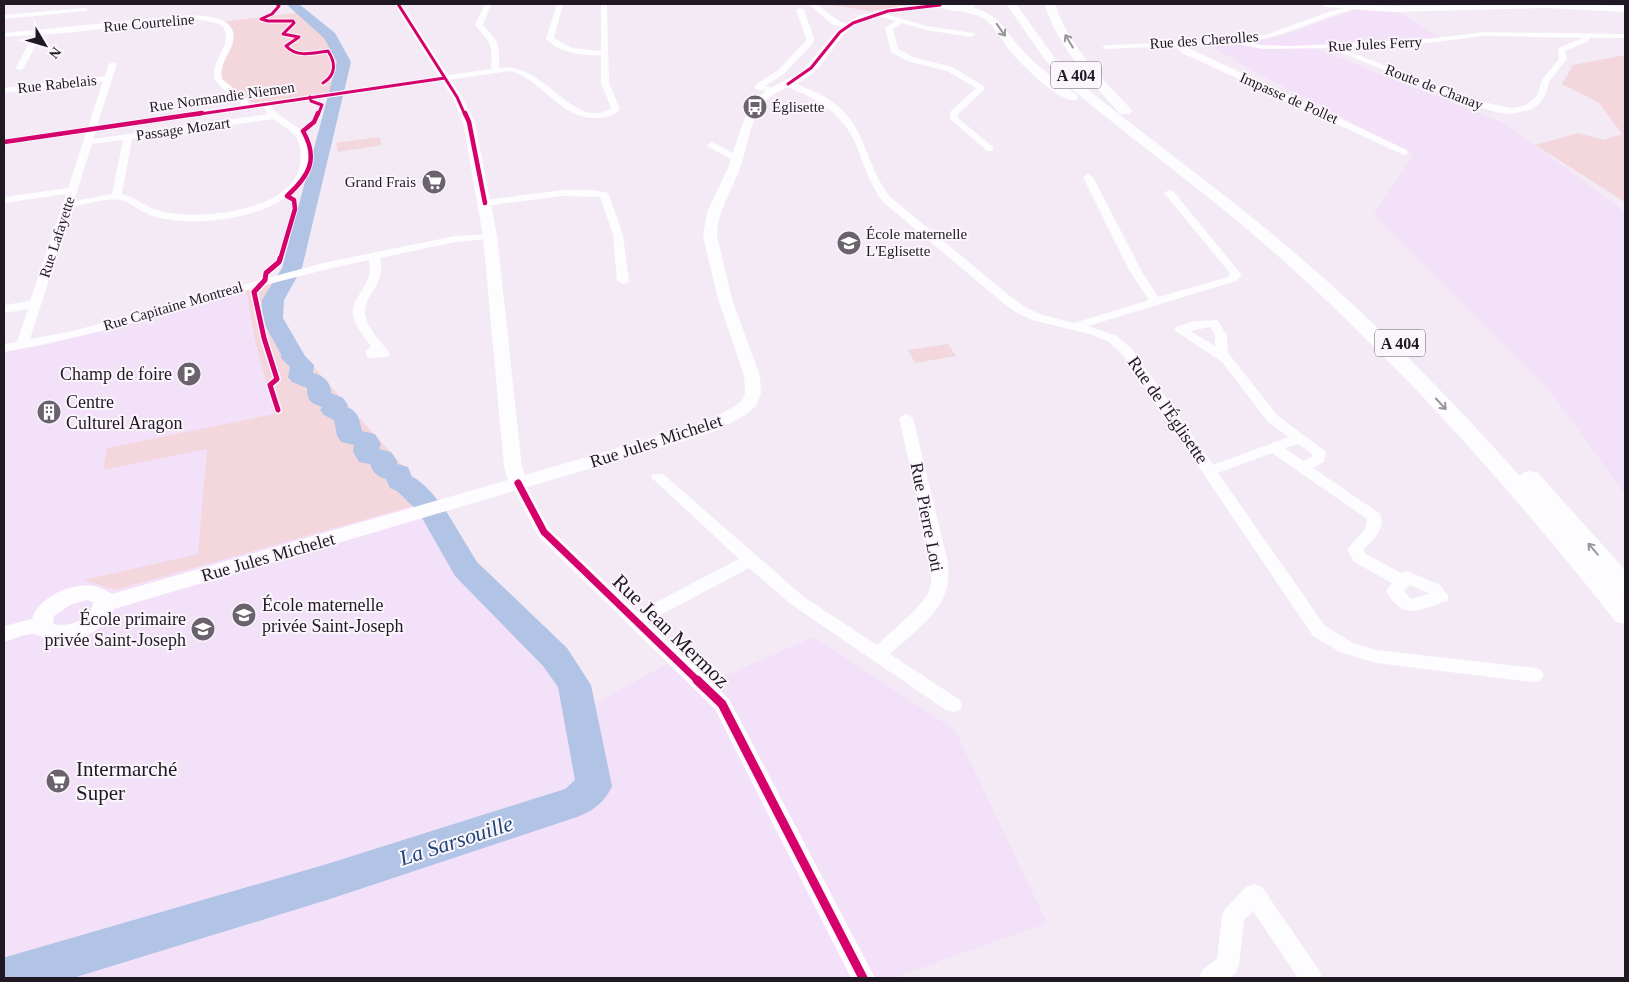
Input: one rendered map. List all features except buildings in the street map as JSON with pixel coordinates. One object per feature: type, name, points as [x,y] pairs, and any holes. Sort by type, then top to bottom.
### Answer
[{"type":"highway","name":"A 404","points":[[1016,4],[1076,75],[1105,101],[1270,227],[1376,320],[1495,440],[1625,586]]},
{"type":"highway","name":"A 404","points":[[1016,4],[1050,59],[1076,86],[1226,204],[1316,281],[1420,382],[1527,497],[1625,616]]},
{"type":"highway","points":[[1050,4],[1053,15],[1082,64],[1145,132]]},
{"type":"highway","points":[[971,5],[989,16],[1021,56],[1035,70],[1226,204]]},
{"type":"main road","points":[[398,4],[445,78],[469,122],[490,236],[513,467],[518,483]]},
{"type":"main road","points":[[940,4],[971,5]]},
{"type":"main road","name":"Rue Jules Michelet","points":[[105,604],[712,426],[741,410],[750,402],[753,393],[752,376],[725,299],[710,236],[710,227],[713,213],[732,175],[755,107],[763,98],[810,68],[840,32],[858,20],[878,13],[940,4]]},
{"type":"main road","points":[[1325,4],[1408,9],[1558,5],[1625,9]]},
{"type":"main road","points":[[86,593],[100,596],[104,599],[105,604],[104,610],[94,621],[76,631],[56,634],[43,629],[41,624],[46,612],[52,606],[78,594],[86,593]]},
{"type":"main road","points":[[4,634],[41,624]]},
{"type":"street","points":[[488,4],[479,25],[494,41],[496,47],[494,71]]},
{"type":"street","points":[[560,4],[550,39],[559,45],[577,51],[605,53],[604,4]]},
{"type":"street","points":[[812,4],[836,23],[848,26]]},
{"type":"street","points":[[1330,4],[1345,9]]},
{"type":"street","name":"Rue des Cherolles","points":[[1106,47],[1232,41],[1274,35],[1345,9],[1357,7]]},
{"type":"street","points":[[4,17],[84,10]]},
{"type":"street","points":[[781,88],[758,87],[781,72],[809,43],[810,38],[800,10]]},
{"type":"street","points":[[825,13],[858,20]]},
{"type":"street","points":[[878,13],[926,28],[971,35]]},
{"type":"street","name":"Rue Courteline","points":[[4,35],[180,18],[220,22],[227,26],[230,32],[228,47],[216,71],[217,78],[224,86],[244,101],[245,106]]},
{"type":"street","points":[[900,21],[889,28],[894,50],[910,59],[929,65],[950,68],[981,88],[953,114],[954,119],[990,148]]},
{"type":"street","name":"Rue Jules Ferry","points":[[1510,28],[1519,33]]},
{"type":"street","points":[[20,68],[38,33]]},
{"type":"street","name":"Rue Jules Ferry","points":[[1232,41],[1276,48],[1427,41],[1484,34],[1625,36]]},
{"type":"street","name":"Route de Chanay","points":[[1330,46],[1471,102],[1495,109],[1511,111],[1527,108],[1536,102],[1546,80],[1563,58],[1561,50],[1588,38],[1586,36]]},
{"type":"street","name":"Impasse de Pollet","points":[[1175,43],[1179,48],[1193,55],[1404,152]]},
{"type":"street","name":"Rue Normandie Niemen","points":[[4,142],[509,69],[521,71],[577,114],[598,116],[610,113],[616,108],[605,83],[605,53]]},
{"type":"street","name":"Rue Lafayette","points":[[22,345],[113,64]]},
{"type":"street","name":"Rue Rabelais","points":[[4,90],[110,78]]},
{"type":"street","name":"Rue de l'Églisette","points":[[781,88],[829,102],[847,118],[860,142],[873,180],[881,193],[1021,310],[1036,317],[1097,332],[1113,339],[1128,352],[1319,631],[1330,640],[1347,649],[1379,658],[1535,675]]},
{"type":"street","points":[[67,205],[116,197],[128,199],[147,210],[162,215],[198,219],[243,213],[272,202],[282,195],[302,174],[306,156],[304,142],[299,133],[269,112],[265,104]]},
{"type":"street","name":"Passage Mozart","points":[[89,142],[276,116]]},
{"type":"street","points":[[116,197],[128,136]]},
{"type":"street","points":[[712,145],[737,159]]},
{"type":"street","points":[[1088,177],[1135,270],[1156,302]]},
{"type":"street","points":[[4,200],[72,190]]},
{"type":"street","points":[[485,203],[592,192],[604,195],[618,236],[623,281]]},
{"type":"street","points":[[1074,327],[1232,279],[1236,275],[1170,192]]},
{"type":"street","name":"Rue Capitaine Montreal","points":[[4,348],[74,334],[306,270],[455,239],[490,236]]},
{"type":"street","points":[[374,255],[376,260],[375,280],[360,304],[359,314],[378,346]]},
{"type":"street","points":[[4,309],[34,304]]},
{"type":"street","points":[[1226,359],[1273,418],[1319,452],[1319,459],[1302,467]]},
{"type":"street","name":"Rue Pierre Loti","points":[[878,654],[931,603],[938,591],[940,578],[940,563],[906,418]]},
{"type":"street","points":[[1210,471],[1276,449],[1300,438]]},
{"type":"street","points":[[1276,449],[1374,517],[1376,522],[1374,527],[1355,549],[1360,558],[1402,582]]},
{"type":"street","points":[[658,477],[798,601],[952,705]]},
{"type":"street","name":"Rue Jean Mermoz","points":[[518,483],[544,532],[722,704],[862,978]]},
{"type":"street","points":[[636,620],[750,560]]},
{"type":"street","points":[[1210,978],[1228,965],[1233,916],[1254,894],[1311,978]]},
{"type":"shaded area","points":[[823,4],[921,4],[871,11]]},
{"type":"shaded area","points":[[1354,10],[1399,13],[1440,37],[1312,47],[1506,124],[1625,212],[1625,494],[1547,387],[1374,214],[1413,154],[1248,68],[1208,44],[1258,40],[1287,34]]},
{"type":"shaded area","points":[[303,12],[330,36],[344,62],[341,76],[328,94],[256,105],[237,95],[217,78],[230,32],[220,22]]},
{"type":"shaded area","points":[[1625,55],[1625,202],[1535,145],[1578,133],[1604,140],[1622,134],[1599,103],[1562,84],[1573,65]]},
{"type":"shaded area","points":[[379,137],[382,145],[338,152],[336,143]]},
{"type":"shaded area","points":[[284,279],[273,300],[279,325],[324,379],[434,500],[458,562],[547,645],[587,708],[668,663],[697,688],[814,637],[955,730],[1047,923],[893,978],[4,978],[4,352],[50,344],[226,293]]},
{"type":"shaded area","points":[[284,279],[273,300],[279,325],[324,379],[434,500],[115,590],[84,580],[198,554],[207,449],[103,470],[107,448],[274,414],[255,340],[246,289]]},
{"type":"shaded area","points":[[948,344],[956,356],[915,363],[908,350]]},
{"type":"waterway","name":"La Sarsouille","points":[[292,4],[330,36],[344,62],[292,268],[273,300],[272,318],[293,354],[293,358],[302,365],[300,377],[311,380],[319,386],[319,397],[334,403],[336,405],[333,410],[346,416],[350,436],[366,440],[368,456],[382,458],[384,461],[383,466],[389,471],[398,473],[400,482],[409,485],[417,497],[424,501]]},
{"type":"waterway","name":"La Sarsouille","points":[[6,978],[327,882],[577,801],[594,786],[574,685],[555,657],[466,569],[436,518]]},
{"type":"cycle path","points":[[277,4],[279,6],[272,14],[261,19],[268,21],[293,21],[294,23],[283,34],[299,37],[286,46],[294,53],[311,54],[328,51],[333,60],[334,68],[331,77],[323,83]]},
{"type":"cycle path","points":[[398,4],[457,97],[469,122],[485,203]]},
{"type":"cycle path","points":[[788,84],[811,68],[840,32],[853,23],[888,11],[940,5]]},
{"type":"cycle path","points":[[4,142],[445,78]]},
{"type":"cycle path","points":[[278,410],[270,385],[277,379],[264,338],[254,292],[265,280],[266,273],[279,262],[295,209],[294,200],[287,196],[301,182],[310,166],[311,150],[303,131],[314,122],[322,105],[311,101],[310,97]]},
{"type":"cycle path","points":[[518,483],[544,532],[722,704],[863,978]]},
{"type":"place","name":"Églisette","points":[[755,107]]},
{"type":"place","name":"Grand Frais","points":[[434,182]]},
{"type":"place","name":"École maternelle L'Eglisette","points":[[849,243]]},
{"type":"place","name":"Champ de foire","points":[[189,374]]},
{"type":"place","name":"Centre Culturel Aragon","points":[[49,412]]},
{"type":"place","name":"École maternelle privée Saint-Joseph","points":[[244,615]]},
{"type":"place","name":"École primaire privée Saint-Joseph","points":[[203,629]]},
{"type":"place","name":"Intermarché Super","points":[[58,781]]}]
